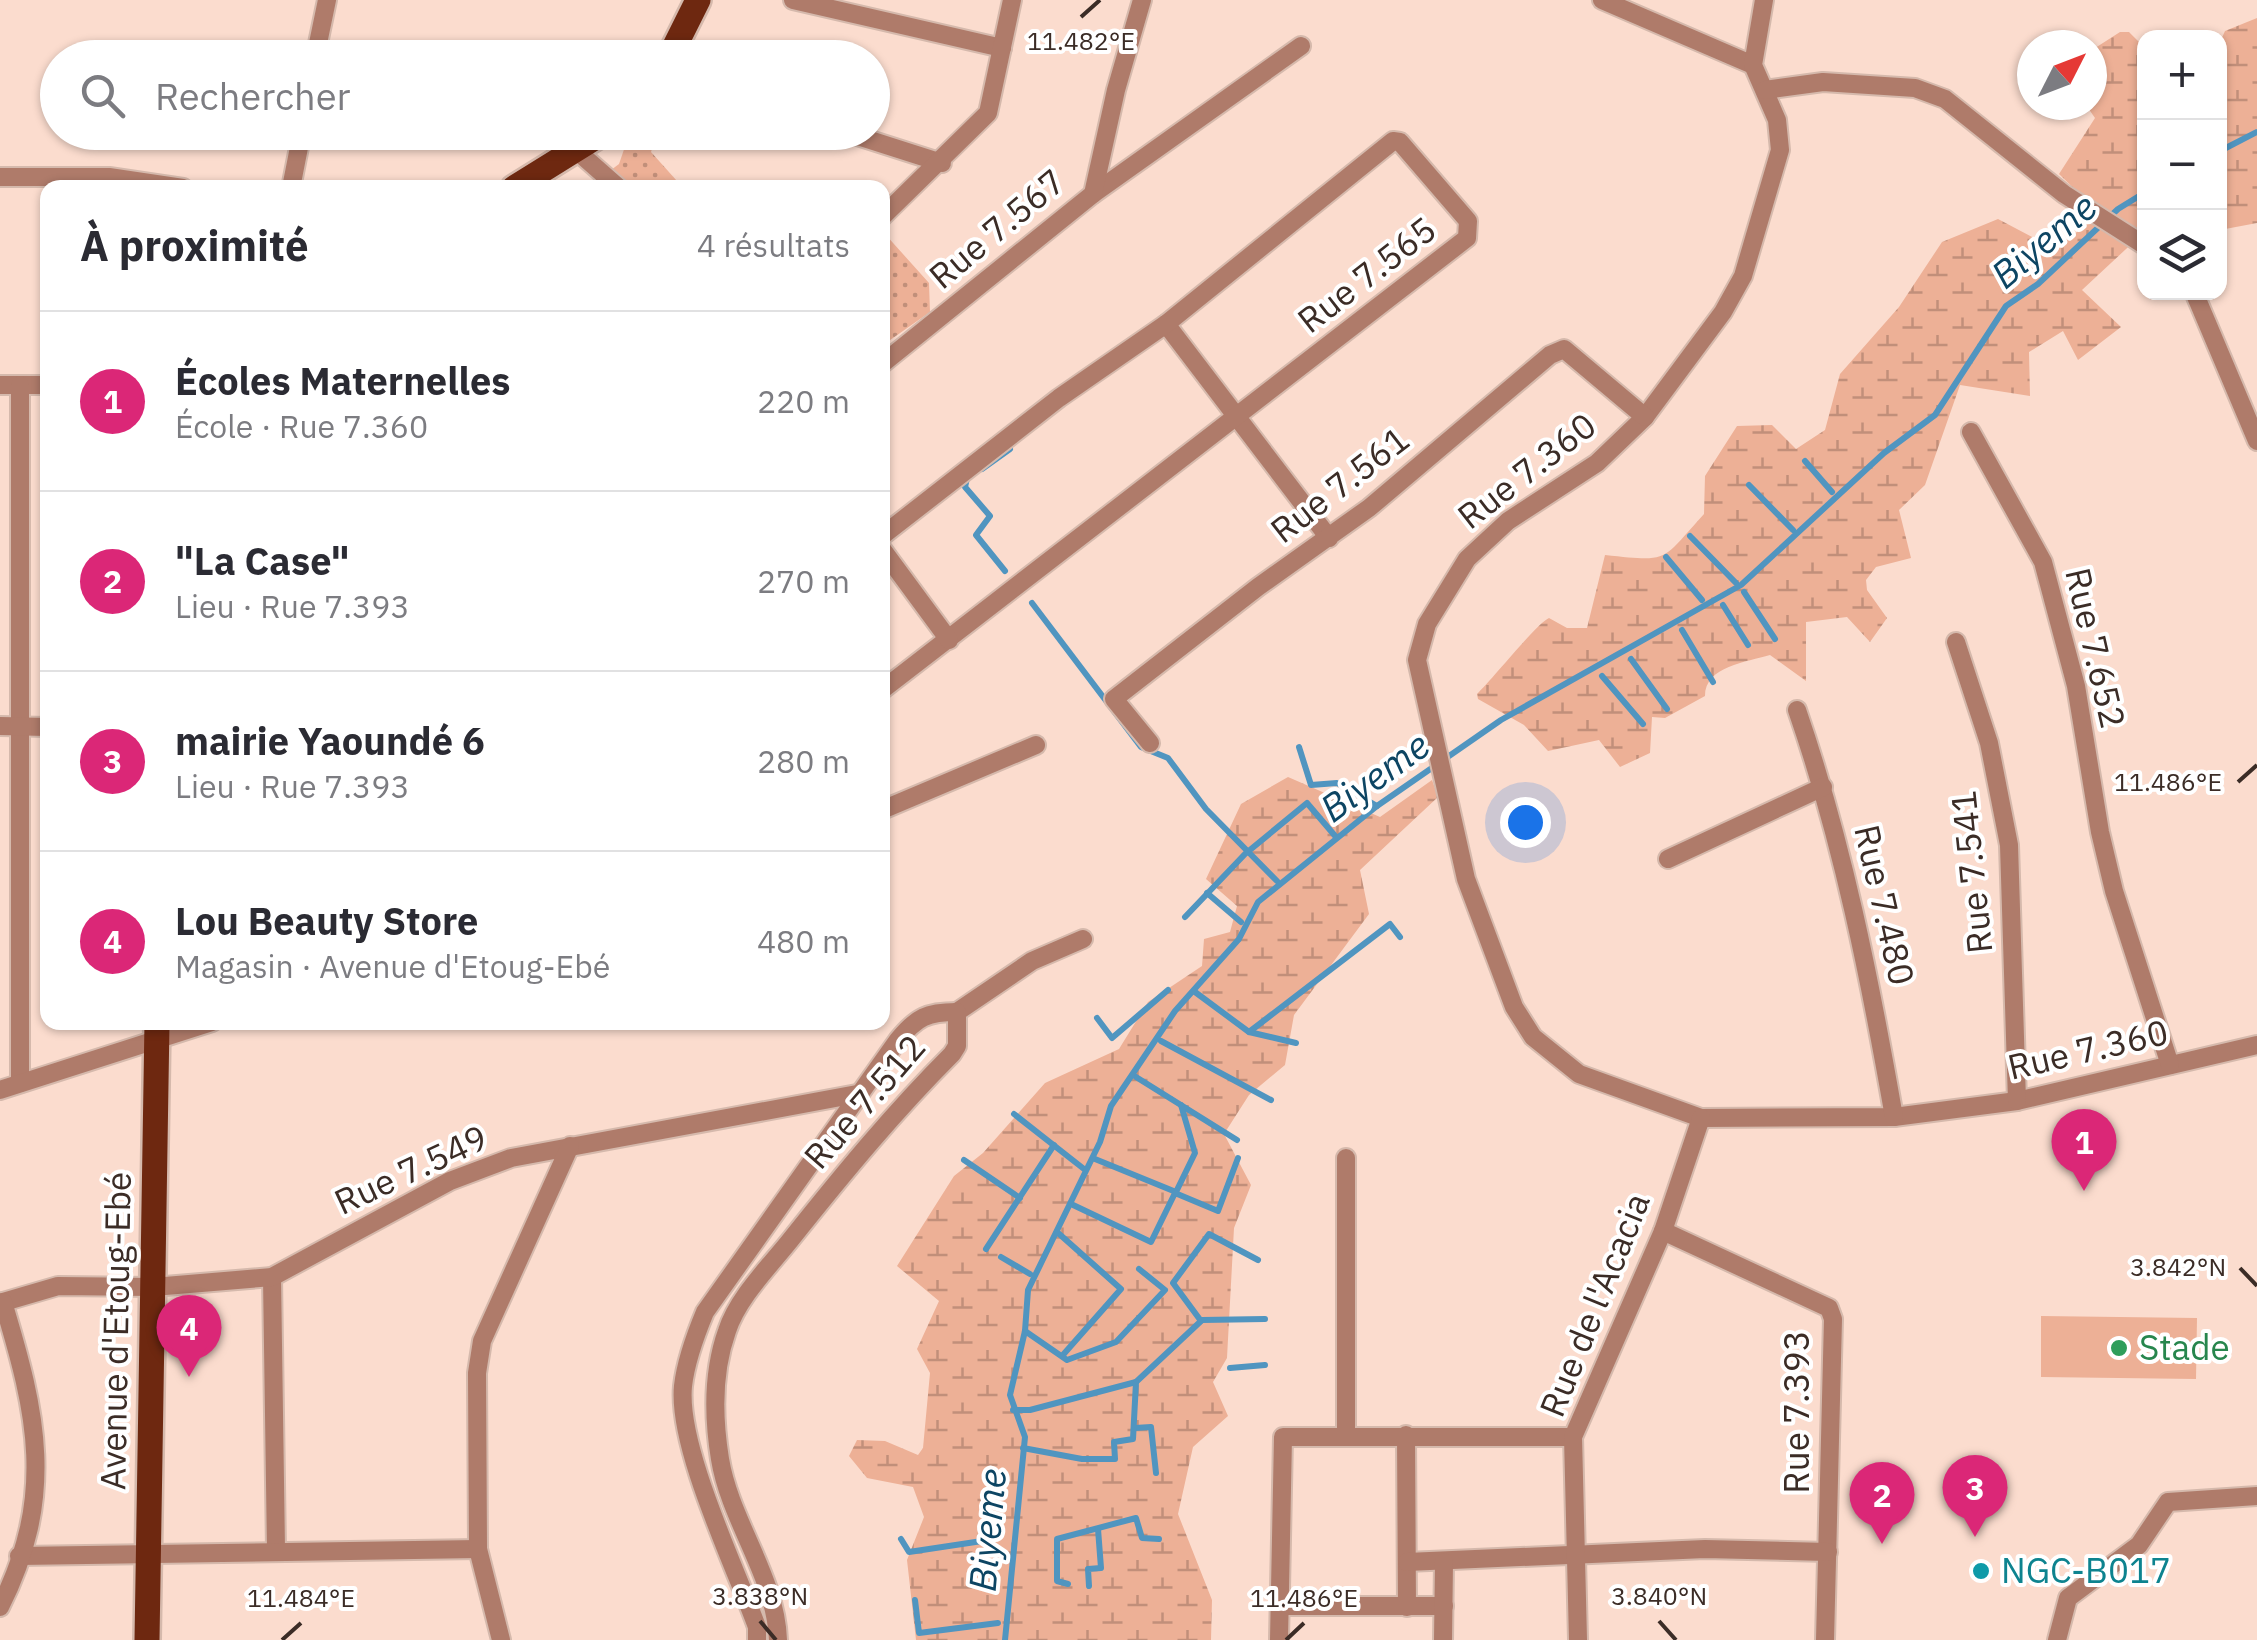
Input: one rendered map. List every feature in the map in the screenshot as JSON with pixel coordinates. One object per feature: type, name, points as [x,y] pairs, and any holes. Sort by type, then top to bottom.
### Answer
[{"type":"main road","points":[[677,40],[698,0]]},
{"type":"main road","points":[[528,180],[578,151]]},
{"type":"main road","name":"Avenue d'Etoug-Ebé","points":[[148,1640],[157,1032]]},
{"type":"street","points":[[319,40],[327,0]]},
{"type":"street","points":[[793,0],[1002,48]]},
{"type":"street","points":[[890,209],[942,163],[988,113],[1012,0]]},
{"type":"street","name":"Rue 7.567","points":[[890,358],[1093,194],[1116,90],[1142,0]]},
{"type":"street","points":[[1602,0],[1753,65],[1764,0]]},
{"type":"street","points":[[1093,194],[1301,46]]},
{"type":"street","name":"Rue 7.360","points":[[1753,65],[1777,120],[1780,150],[1743,276],[1723,312],[1645,417],[1597,463],[1508,521],[1468,559],[1446,588],[1417,660],[1450,793],[1466,879],[1514,1007],[1532,1037],[1580,1074],[1701,1118],[1894,1117],[2016,1101],[2257,1045]]},
{"type":"street","points":[[1765,90],[1824,82],[1915,88],[1946,100],[2092,212],[2137,239]]},
{"type":"street","name":"Rue 7.565","points":[[890,530],[1059,398],[1166,324],[1393,141],[1400,142],[1468,221],[1467,238],[890,684]]},
{"type":"street","points":[[890,146],[942,163]]},
{"type":"street","points":[[293,180],[299,150]]},
{"type":"street","points":[[578,151],[610,180]]},
{"type":"street","points":[[0,177],[129,180]]},
{"type":"street","points":[[2197,300],[2257,441]]},
{"type":"street","points":[[1166,324],[1330,538]]},
{"type":"street","name":"Rue 7.561","points":[[1150,743],[1114,700],[1258,587],[1330,538],[1558,350],[1578,357],[1645,417]]},
{"type":"street","points":[[0,386],[40,385]]},
{"type":"street","points":[[20,386],[20,1083]]},
{"type":"street","name":"Rue 7.652","points":[[1971,432],[2043,562],[2076,686],[2107,862],[2170,1065]]},
{"type":"street","points":[[890,560],[949,640]]},
{"type":"street","name":"Rue 7.541","points":[[1956,642],[1992,758],[2008,846],[2016,1101]]},
{"type":"street","name":"Rue 7.480","points":[[1797,710],[1823,787],[1866,962],[1894,1117]]},
{"type":"street","points":[[0,726],[40,727]]},
{"type":"street","points":[[890,807],[1036,745]]},
{"type":"street","points":[[1668,859],[1823,787]]},
{"type":"street","points":[[957,1012],[1032,961],[1083,938]]},
{"type":"street","name":"Rue 7.512","points":[[757,1640],[757,1627],[686,1431],[683,1388],[692,1342],[705,1312],[857,1094],[916,1018],[932,1012],[957,1012],[957,1046],[952,1054],[891,1114],[756,1282],[728,1326],[717,1363],[715,1408],[721,1464],[774,1608],[778,1640]]},
{"type":"street","points":[[0,1090],[157,1032]]},
{"type":"street","name":"Rue 7.549","points":[[1,1302],[58,1286],[152,1287],[272,1277],[450,1181],[512,1158],[857,1094]]},
{"type":"street","name":"Rue de l'Acacia","points":[[1578,1640],[1573,1436],[1663,1230],[1701,1118]]},
{"type":"street","points":[[501,1640],[478,1550],[477,1373],[482,1341],[570,1146]]},
{"type":"street","points":[[1346,1158],[1346,1434]]},
{"type":"street","name":"Rue 7.393","points":[[1663,1230],[1829,1308],[1833,1319],[1825,1640]]},
{"type":"street","points":[[272,1277],[276,1550]]},
{"type":"street","points":[[0,1606],[20,1556],[38,1484],[31,1395],[1,1302]]},
{"type":"street","points":[[1279,1640],[1280,1442],[1286,1436],[1573,1436]]},
{"type":"street","points":[[1406,1436],[1407,1606]]},
{"type":"street","points":[[2057,1640],[2068,1598],[2139,1545],[2168,1502],[2257,1496]]},
{"type":"street","points":[[1407,1562],[1576,1558],[1705,1549],[1828,1552]]},
{"type":"street","points":[[20,1556],[478,1550]]},
{"type":"street","points":[[1443,1640],[1444,1562]]},
{"type":"street","points":[[1280,1606],[1444,1606]]},
{"type":"green space","points":[[2257,18],[2257,223],[2227,229],[2227,120],[2227,30]]},
{"type":"green space","points":[[2120,32],[2129,32],[2137,40],[2137,239],[2082,290],[2121,327],[2078,360],[2063,331],[2029,352],[2030,396],[1960,385],[1925,485],[1899,510],[1911,558],[1876,567],[1866,580],[1867,590],[1887,618],[1870,642],[1847,617],[1806,622],[1806,681],[1770,655],[1729,667],[1712,678],[1705,696],[1665,718],[1652,717],[1650,753],[1620,767],[1599,740],[1548,751],[1524,725],[1478,699],[1477,694],[1549,618],[1567,628],[1587,628],[1605,555],[1654,558],[1679,542],[1704,514],[1705,476],[1737,426],[1772,425],[1796,449],[1825,430],[1840,374],[1899,307],[1942,242],[1998,219],[2053,248],[2077,232],[2093,207],[2059,174],[2094,120],[2107,120],[2107,40]]},
{"type":"green space","points":[[624,150],[652,150],[676,180],[598,180],[619,164]]},
{"type":"green space","points":[[890,240],[929,283],[930,312],[890,340]]},
{"type":"green space","points":[[1288,777],[1380,817],[1432,780],[1438,797],[1360,870],[1369,914],[1294,1015],[1285,1065],[1249,1095],[1224,1134],[1251,1185],[1234,1228],[1227,1358],[1213,1382],[1228,1416],[1193,1447],[1178,1514],[1212,1600],[1211,1640],[916,1640],[907,1560],[924,1517],[913,1487],[867,1478],[849,1456],[857,1440],[885,1441],[918,1455],[923,1448],[930,1373],[917,1349],[939,1301],[897,1266],[954,1176],[983,1153],[1045,1083],[1119,1049],[1148,1002],[1202,966],[1204,939],[1230,932],[1237,906],[1206,879],[1241,804]]},
{"type":"green space","name":"Stade","points":[[2041,1316],[2197,1318],[2196,1379],[2041,1377]]},
{"type":"waterway","name":"Biyeme","points":[[2227,147],[2257,132]]},
{"type":"waterway","name":"Biyeme","points":[[1005,1640],[1025,1437],[1010,1395],[1025,1331],[1028,1290],[1100,1142],[1111,1106],[1175,1011],[1239,939],[1258,902],[1377,806],[1501,720],[1741,585],[1884,453],[1935,415],[2006,306],[2038,284],[2118,209],[2137,197]]},
{"type":"waterway","points":[[982,469],[1010,449]]},
{"type":"waterway","points":[[1805,461],[1832,492]]},
{"type":"waterway","points":[[967,478],[965,487],[990,516],[976,535],[1005,571]]},
{"type":"waterway","points":[[1749,485],[1793,530]]},
{"type":"waterway","points":[[1690,536],[1736,583]]},
{"type":"waterway","points":[[1666,557],[1702,600]]},
{"type":"waterway","points":[[1744,592],[1775,639]]},
{"type":"waterway","points":[[1032,603],[1141,747],[1168,758],[1206,809],[1277,881]]},
{"type":"waterway","points":[[1723,605],[1748,645]]},
{"type":"waterway","points":[[1682,630],[1713,682]]},
{"type":"waterway","points":[[1631,659],[1667,709]]},
{"type":"waterway","points":[[1602,676],[1643,724]]},
{"type":"waterway","points":[[1299,747],[1311,785],[1337,783],[1377,806]]},
{"type":"waterway","points":[[1185,917],[1245,854],[1307,803],[1336,837]]},
{"type":"waterway","points":[[1207,893],[1241,922]]},
{"type":"waterway","points":[[1249,1032],[1390,924],[1400,937]]},
{"type":"waterway","points":[[1097,1018],[1112,1038],[1168,990]]},
{"type":"waterway","points":[[1195,992],[1249,1032],[1296,1043]]},
{"type":"waterway","points":[[1161,1041],[1271,1100]]},
{"type":"waterway","points":[[1136,1077],[1237,1140]]},
{"type":"waterway","points":[[1095,1159],[1176,1192],[1195,1153],[1181,1105]]},
{"type":"waterway","points":[[1014,1114],[1084,1169]]},
{"type":"waterway","points":[[986,1249],[1054,1145]]},
{"type":"waterway","points":[[1071,1204],[1151,1242],[1175,1193],[1218,1211],[1238,1158]]},
{"type":"waterway","points":[[964,1160],[1020,1198]]},
{"type":"waterway","points":[[1057,1232],[1121,1289],[1062,1356]]},
{"type":"waterway","points":[[1201,1321],[1173,1283],[1209,1234],[1258,1260]]},
{"type":"waterway","points":[[1001,1257],[1030,1274]]},
{"type":"waterway","points":[[1025,1331],[1067,1360],[1116,1342],[1165,1290],[1139,1269]]},
{"type":"waterway","points":[[1202,1320],[1265,1319]]},
{"type":"waterway","points":[[1013,1410],[1030,1410],[1136,1382],[1200,1322]]},
{"type":"waterway","points":[[1230,1368],[1265,1365]]},
{"type":"waterway","points":[[1023,1448],[1082,1459],[1115,1459],[1114,1442],[1133,1439],[1136,1382]]},
{"type":"waterway","points":[[1135,1428],[1151,1427],[1156,1473]]},
{"type":"waterway","points":[[1068,1584],[1057,1581],[1057,1539],[1136,1518],[1142,1538],[1159,1539]]},
{"type":"waterway","points":[[1089,1586],[1088,1569],[1101,1568],[1098,1529]]},
{"type":"waterway","points":[[901,1539],[909,1552],[982,1541]]},
{"type":"waterway","points":[[915,1600],[919,1633],[998,1623]]},
{"type":"place","name":"Écoles Maternelles","points":[[2084,1191]]},
{"type":"place","name":"Stade","points":[[2119,1348]]},
{"type":"place","name":"Lou Beauty Store","points":[[189,1377]]},
{"type":"place","name":"mairie Yaoundé 6","points":[[1975,1537]]},
{"type":"place","name":"\"La Case\"","points":[[1882,1544]]},
{"type":"place","name":"NGC-B017","points":[[1981,1571]]}]
